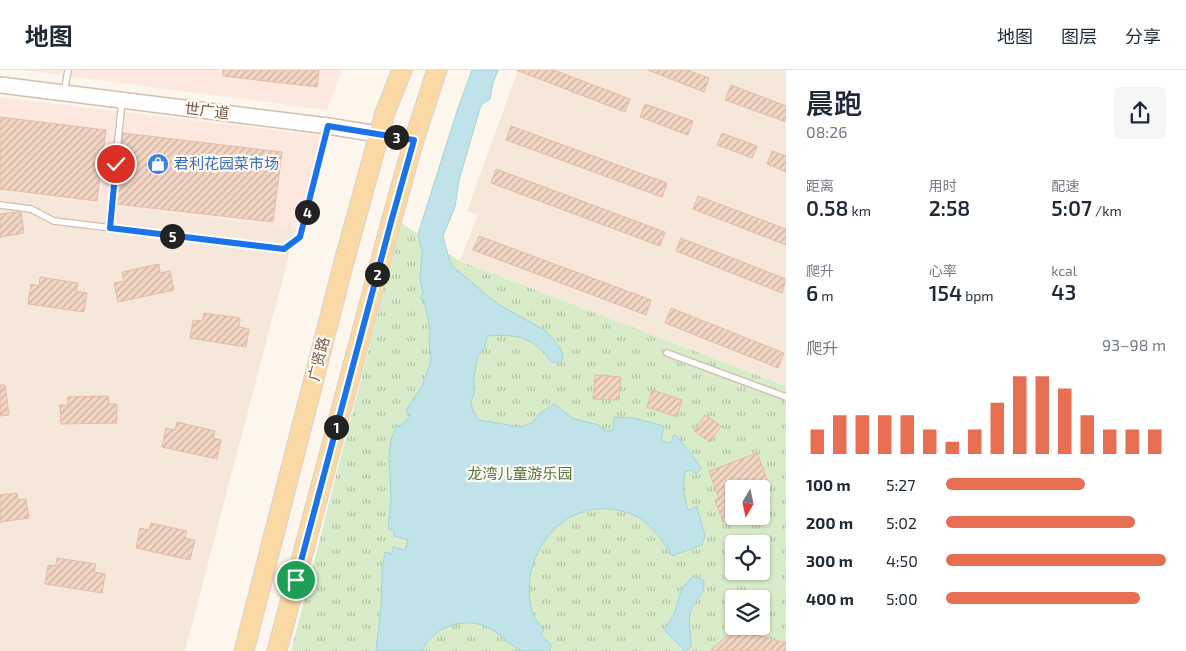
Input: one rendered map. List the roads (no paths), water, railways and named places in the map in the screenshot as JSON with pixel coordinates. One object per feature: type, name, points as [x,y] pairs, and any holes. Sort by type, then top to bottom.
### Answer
[{"type":"main road","name":"广贤路","points":[[244,651],[345,258],[385,113],[402,70]]},
{"type":"main road","points":[[277,651],[386,241],[414,140],[437,70]]},
{"type":"street","name":"世广道","points":[[0,85],[328,126],[414,140]]},
{"type":"lane","points":[[64,93],[68,70]]},
{"type":"lane","points":[[110,228],[122,100]]},
{"type":"lane","points":[[0,205],[31,209],[54,221],[284,249],[300,237],[328,126]]},
{"type":"lane","points":[[667,353],[786,397]]},
{"type":"water","points":[[472,70],[498,70],[490,99],[481,105],[459,180],[455,207],[443,236],[448,255],[452,266],[498,304],[546,331],[559,346],[563,355],[562,361],[558,363],[552,362],[540,349],[526,340],[507,336],[487,336],[485,348],[478,356],[474,376],[474,394],[471,401],[473,412],[479,420],[521,427],[532,423],[539,414],[554,404],[574,419],[599,425],[602,429],[608,431],[613,430],[614,417],[634,418],[664,426],[661,441],[671,443],[673,436],[676,435],[701,469],[696,474],[691,470],[685,472],[683,489],[688,510],[697,507],[705,536],[702,545],[672,556],[654,531],[641,519],[632,514],[616,510],[595,509],[576,514],[560,524],[546,538],[536,555],[531,574],[529,594],[533,614],[544,630],[541,634],[551,645],[550,651],[523,651],[491,629],[482,625],[462,623],[442,629],[427,642],[422,651],[376,651],[385,552],[392,554],[393,547],[405,550],[408,540],[394,536],[394,531],[388,529],[391,497],[389,457],[391,439],[397,426],[400,427],[411,416],[406,410],[422,386],[431,359],[430,329],[424,301],[420,298],[423,293],[420,280],[422,252],[418,234]]},
{"type":"water","points":[[693,577],[704,581],[704,586],[703,591],[691,610],[689,620],[691,647],[685,651],[665,631],[665,628],[675,611],[682,590]]},
{"type":"place","name":"君利花园菜市场","points":[[158,164]]},
{"type":"park label","name":"龙湾儿童游乐园","points":[[520,474]]}]
